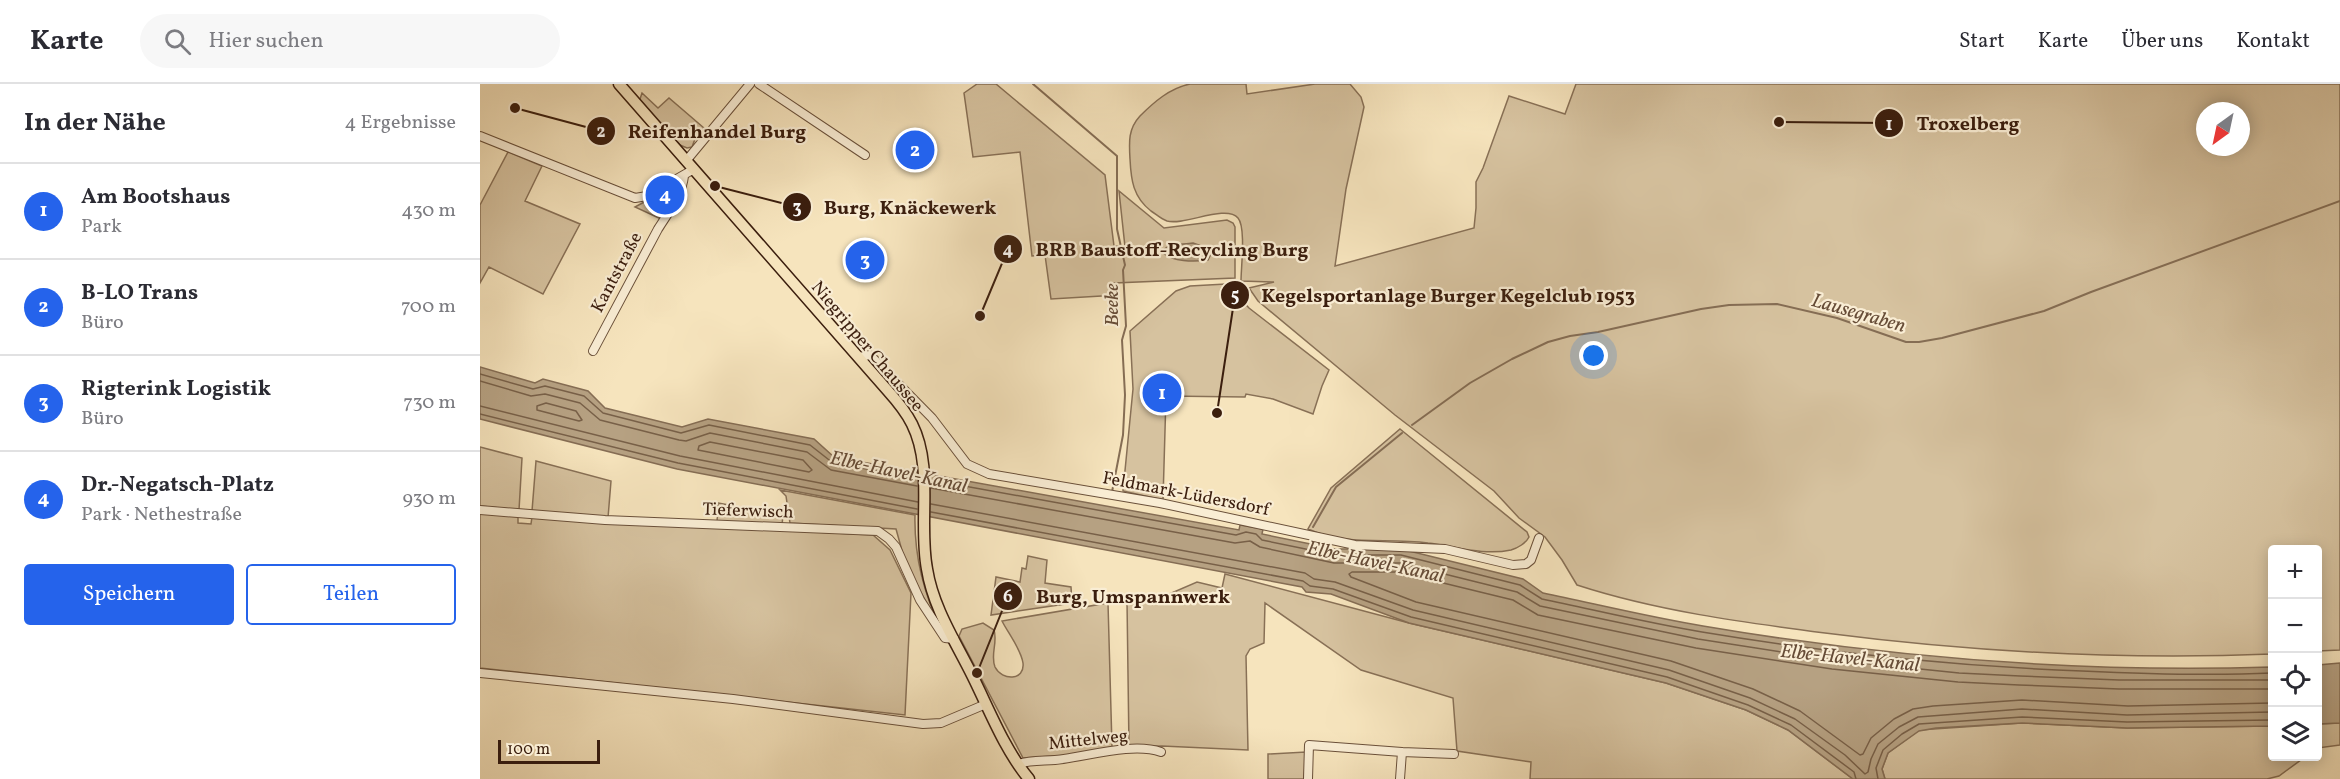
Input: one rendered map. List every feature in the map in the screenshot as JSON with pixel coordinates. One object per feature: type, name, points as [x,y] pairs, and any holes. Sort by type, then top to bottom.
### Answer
[{"type":"main road","name":"Niegripper Chaussee","points":[[619,84],[859,357],[907,415],[920,444],[923,466],[926,561],[938,606],[986,704],[1018,764],[1029,779]]},
{"type":"street","points":[[480,136],[635,198],[647,196],[684,177],[690,165],[750,84]]},
{"type":"street","points":[[759,84],[865,155]]},
{"type":"street","name":"Kantstraße","points":[[594,351],[666,218],[682,187],[684,177]]},
{"type":"street","name":"Feldmark-Lüdersdorf","points":[[859,357],[870,355],[932,418],[955,451],[972,468],[989,474],[1160,503],[1355,545],[1445,549],[1513,565],[1526,564],[1531,560],[1539,538]]},
{"type":"street","name":"Tieferwisch","points":[[480,510],[605,520],[878,531],[896,547],[929,616],[945,638],[954,639]]},
{"type":"street","points":[[480,673],[733,699],[923,724],[941,723],[986,704]]},
{"type":"street","points":[[1308,779],[1309,745],[1454,754]]},
{"type":"street","name":"Mittelweg","points":[[1018,764],[1114,750],[1161,752]]},
{"type":"street","points":[[1400,779],[1402,752]]},
{"type":"shaded area","points":[[977,84],[996,84],[1105,175],[1114,246],[1125,247],[1119,191],[1164,228],[1227,220],[1233,223],[1235,227],[1235,278],[1114,283],[1118,295],[1051,299],[1045,255],[1032,256],[1020,152],[973,157],[964,93]]},
{"type":"shaded area","points":[[1190,84],[1246,84],[1247,94],[1315,84],[1350,84],[1361,97],[1364,107],[1346,189],[1335,266],[1474,228],[1476,182],[1509,96],[1565,114],[1576,84],[2340,84],[2340,650],[2322,651],[2322,545],[2268,545],[2268,654],[2160,656],[2048,653],[1881,640],[1699,615],[1638,602],[1577,585],[1545,537],[1519,518],[1494,491],[1395,415],[1258,301],[1249,288],[1274,282],[1241,281],[1242,230],[1238,218],[1224,213],[1184,221],[1167,221],[1151,211],[1140,200],[1131,174],[1129,147],[1131,131],[1140,116],[1169,92]]},
{"type":"shaded area","points":[[642,93],[658,108],[669,98],[704,128],[692,147],[687,148],[680,145],[639,102]]},
{"type":"shaded area","points":[[508,152],[542,166],[525,201],[580,224],[543,294],[489,267],[480,283],[480,205]]},
{"type":"shaded area","points":[[679,183],[661,219],[635,207]]},
{"type":"shaded area","points":[[1226,284],[1249,308],[1329,370],[1313,414],[1273,399],[1246,394],[1245,397],[1166,396],[1163,500],[1123,491],[1133,389],[1130,331],[1176,291],[1190,286]]},
{"type":"shaded area","points":[[1400,429],[1527,532],[1529,537],[1526,541],[1511,550],[1490,552],[1412,541],[1353,540],[1323,535],[1308,529],[1331,488]]},
{"type":"shaded area","points":[[480,447],[522,458],[519,510],[480,506]]},
{"type":"shaded area","points":[[536,461],[611,481],[608,518],[532,511]]},
{"type":"shaded area","points":[[780,490],[915,515],[916,545],[921,574],[941,629],[906,565],[896,529],[790,523],[786,496]]},
{"type":"shaded area","points":[[718,503],[783,515],[782,525],[717,523]]},
{"type":"shaded area","points":[[480,513],[518,516],[518,523],[531,524],[532,517],[873,535],[890,550],[911,593],[905,715],[480,668]]},
{"type":"shaded area","points":[[1028,556],[1047,560],[1045,583],[1071,587],[1072,603],[991,615],[996,577],[1020,582],[1022,568],[1026,569]]},
{"type":"shaded area","points":[[1225,574],[1409,623],[1666,683],[1746,710],[1788,730],[1853,779],[1530,779],[1531,762],[1457,751],[1453,698],[1361,670],[1265,603],[1264,643],[1250,649],[1246,656],[1248,750],[1162,746],[1129,747],[1127,601],[1167,595],[1197,582],[1222,588]]},
{"type":"shaded area","points":[[1108,603],[1112,747],[1071,755],[1023,758],[959,636],[962,629],[983,623],[994,630],[995,667],[1003,675],[1012,677],[1020,673],[1023,663],[1002,621]]},
{"type":"shaded area","points":[[2022,723],[2127,728],[2268,726],[2268,761],[2300,761],[2279,776],[2267,779],[1885,779],[1882,769],[1888,753],[1919,730]]},
{"type":"shaded area","points":[[2340,723],[2340,745],[2322,747],[2322,724]]},
{"type":"shaded area","points":[[1306,752],[1304,779],[1268,779],[1268,754]]},
{"type":"water","points":[[1193,243],[1210,249],[1211,254],[1208,260],[1190,261],[1171,258],[1162,252],[1172,245]]},
{"type":"water","name":"Elbe-Havel-Kanal","points":[[480,367],[535,383],[543,379],[588,391],[605,408],[682,427],[708,419],[814,439],[834,457],[1239,530],[1240,525],[1263,529],[1262,534],[1335,549],[1401,549],[1523,579],[1543,593],[1703,626],[1844,647],[1987,661],[2129,668],[2268,667],[2268,726],[2127,728],[2022,723],[1936,728],[1919,731],[1888,753],[1882,769],[1885,779],[1853,779],[1788,730],[1746,710],[1666,683],[1409,623],[1331,594],[1306,592],[1302,587],[677,469],[480,419]]},
{"type":"water","points":[[2340,663],[2340,723],[2322,724],[2322,665]]},
{"type":"waterway","name":"Beeke","points":[[1033,84],[1117,156],[1117,229],[1125,265],[1123,270],[1126,326],[1122,340],[1125,395],[1123,435],[1112,492]]},
{"type":"waterway","name":"Lausegraben","points":[[1412,425],[1470,383],[1512,359],[1548,342],[1570,336],[1701,309],[1729,305],[1777,304],[1837,318],[1906,342],[1942,338],[2044,311],[2340,201]]},
{"type":"waterway","name":"Lausegraben","points":[[1313,527],[1336,487],[1402,433]]},
{"type":"place","name":"Reifenhandel Burg","points":[[515,108]]},
{"type":"place","name":"Troxelberg","points":[[1779,122]]},
{"type":"place","name":"B-LO Trans","points":[[915,150]]},
{"type":"place","name":"Burg, Knäckewerk","points":[[715,186]]},
{"type":"place","name":"Dr.-Negatsch-Platz","points":[[665,195]]},
{"type":"place","name":"Rigterink Logistik","points":[[865,260]]},
{"type":"place","name":"BRB Baustoff-Recycling Burg","points":[[980,316]]},
{"type":"place","name":"Am Bootshaus","points":[[1162,393]]},
{"type":"place","name":"Kegelsportanlage Burger Kegelclub 1953","points":[[1217,413]]},
{"type":"place","name":"Burg, Umspannwerk","points":[[977,673]]}]
